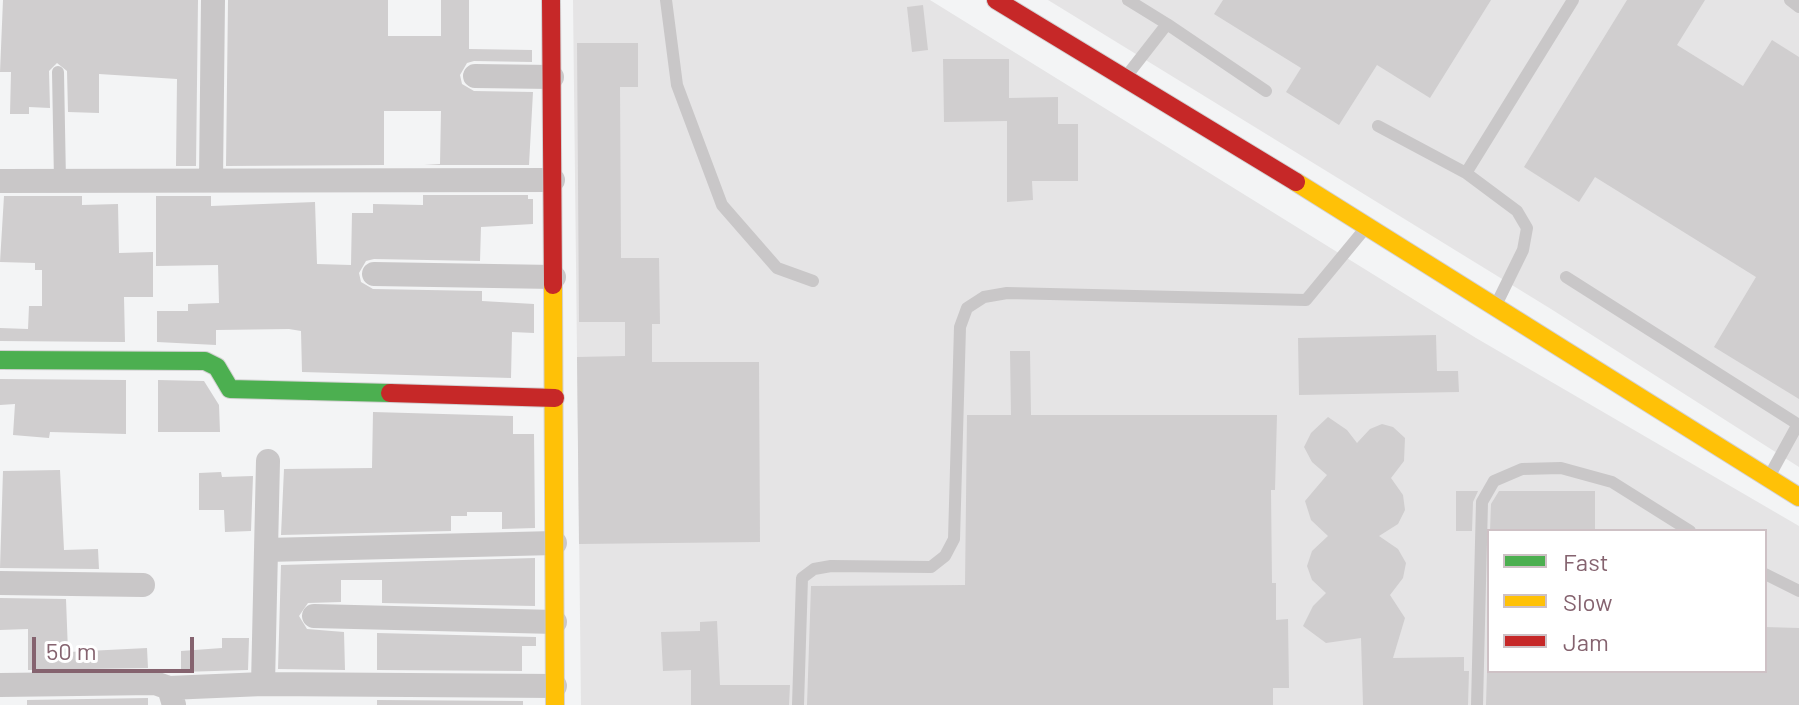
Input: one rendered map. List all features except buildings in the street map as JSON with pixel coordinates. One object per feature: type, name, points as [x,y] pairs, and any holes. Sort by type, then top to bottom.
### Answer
[{"type":"street","points":[[211,180],[213,0]]},
{"type":"street","points":[[0,685],[155,683],[172,696],[263,684],[555,696],[551,0]]},
{"type":"street","points":[[996,0],[1030,14],[1125,78],[1368,225],[1799,497]]},
{"type":"street","points":[[475,76],[552,77]]},
{"type":"street","points":[[0,181],[553,180]]},
{"type":"street","points":[[374,274],[554,277]]},
{"type":"street","points":[[0,360],[211,362],[230,389],[555,398]]},
{"type":"street","points":[[263,684],[268,461]]},
{"type":"street","points":[[266,550],[555,543]]},
{"type":"street","points":[[0,583],[143,585]]},
{"type":"street","points":[[314,616],[555,622]]},
{"type":"lane","points":[[666,0],[677,85],[722,205],[777,268],[813,281]]},
{"type":"lane","points":[[1128,0],[1266,91]]},
{"type":"lane","points":[[1466,173],[1573,0]]},
{"type":"lane","points":[[1790,0],[1799,7]]},
{"type":"lane","points":[[1125,78],[1167,24]]},
{"type":"lane","points":[[58,72],[60,181]]},
{"type":"lane","points":[[1378,126],[1466,173],[1517,211],[1527,228],[1523,250],[1494,307]]},
{"type":"lane","points":[[798,705],[802,578],[814,569],[831,566],[931,567],[945,556],[954,539],[960,327],[967,308],[984,297],[1007,293],[1306,300],[1368,225]]},
{"type":"lane","points":[[1566,277],[1799,424],[1768,477]]},
{"type":"lane","points":[[1477,705],[1482,502],[1494,481],[1522,469],[1561,468],[1612,482],[1687,529]]},
{"type":"lane","points":[[1767,575],[1799,591]]},
{"type":"shaded area","points":[[573,0],[930,0],[1476,338],[1799,526],[1799,705],[581,705]]},
{"type":"shaded area","points":[[1048,0],[1799,0],[1799,467],[1551,309]]},
{"type":"traffic: fast","points":[[0,360],[205,361],[217,367],[230,389],[390,393]]},
{"type":"traffic: slow","points":[[1296,182],[1799,497]]},
{"type":"traffic: slow","points":[[553,285],[555,705]]},
{"type":"traffic: jam","points":[[551,0],[553,285]]},
{"type":"traffic: jam","points":[[996,0],[1296,182]]},
{"type":"traffic: jam","points":[[390,393],[555,398]]}]
